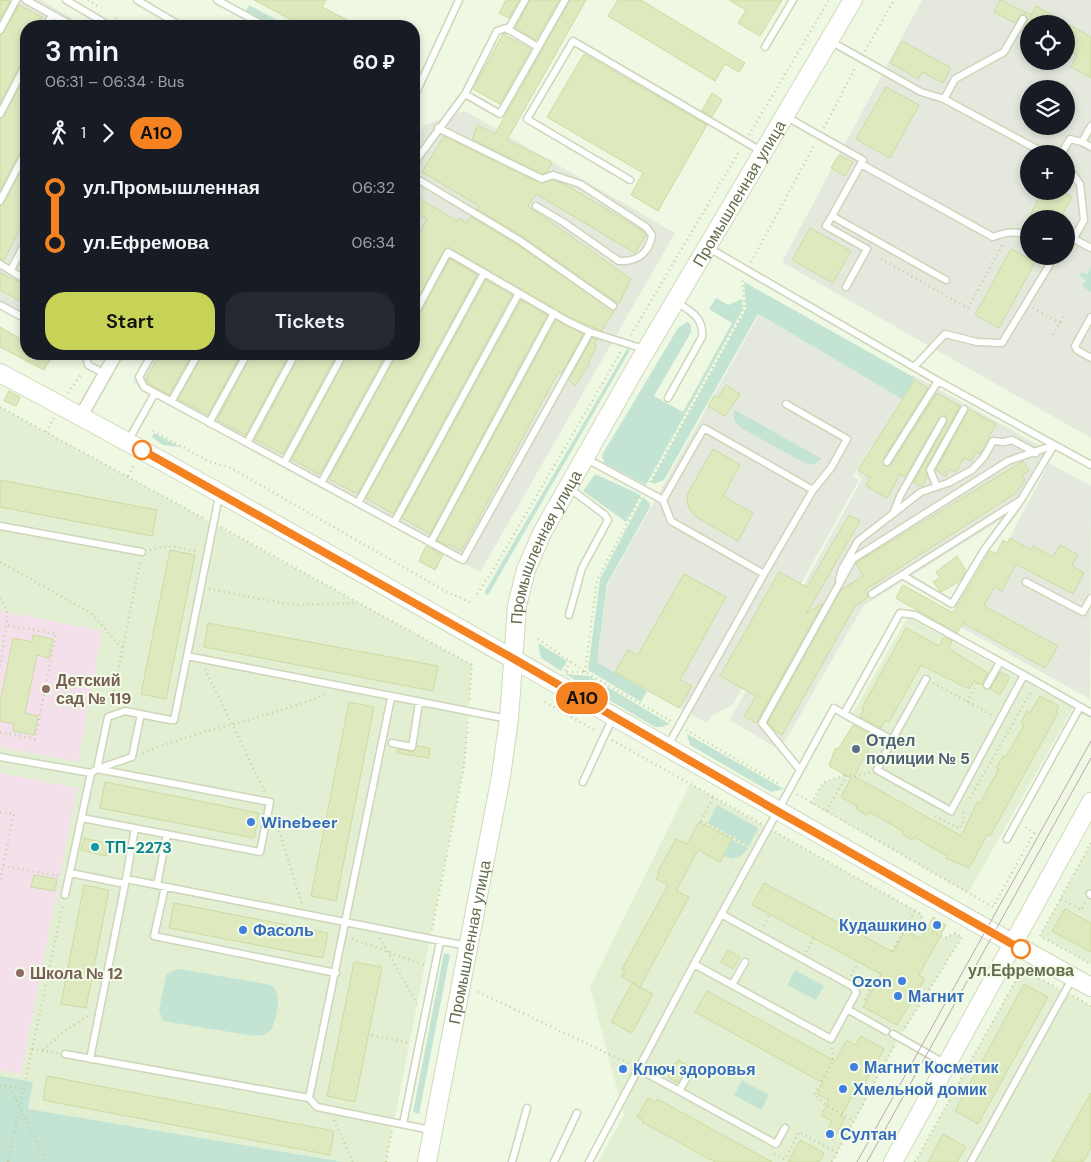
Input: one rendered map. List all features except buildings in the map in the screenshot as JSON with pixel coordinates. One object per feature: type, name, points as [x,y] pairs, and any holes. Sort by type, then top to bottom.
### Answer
[{"type":"street","name":"Промышленная улица","points":[[427,1162],[501,776],[509,719],[517,606],[526,570],[542,533],[674,300],[853,0]]},
{"type":"street","points":[[81,416],[113,360]]},
{"type":"street","points":[[0,373],[128,442],[514,659],[777,811],[1091,987]]},
{"type":"street","points":[[893,1162],[1091,802]]},
{"type":"lane","points":[[0,30],[16,0]]},
{"type":"lane","points":[[26,0],[62,20]]},
{"type":"lane","points":[[66,0],[100,20]]},
{"type":"lane","points":[[137,0],[171,20]]},
{"type":"lane","points":[[217,0],[254,20]]},
{"type":"lane","points":[[420,84],[459,0]]},
{"type":"lane","points":[[508,30],[525,0]]},
{"type":"lane","points":[[465,94],[500,114],[565,0]]},
{"type":"lane","points":[[765,47],[793,0]]},
{"type":"lane","points":[[49,20],[52,15]]},
{"type":"lane","points":[[944,99],[956,80],[1004,52],[1020,25]]},
{"type":"lane","points":[[420,154],[438,128],[458,106],[498,32],[506,28],[538,47]]},
{"type":"lane","points":[[828,40],[921,92],[944,99],[1029,145]]},
{"type":"lane","points":[[630,180],[527,120],[573,41],[762,152]]},
{"type":"lane","points":[[0,114],[20,76]]},
{"type":"lane","points":[[784,115],[863,160],[826,226],[867,249],[846,288]]},
{"type":"lane","points":[[1082,142],[1091,126]]},
{"type":"lane","points":[[438,128],[542,180],[553,175],[580,184],[646,226],[652,234],[651,242],[637,259],[619,261],[563,222],[536,206]]},
{"type":"lane","points":[[1066,145],[1070,139],[1091,147]]},
{"type":"lane","points":[[0,200],[20,162]]},
{"type":"lane","points":[[861,164],[993,237],[1005,232],[1020,233]]},
{"type":"lane","points":[[1075,175],[1082,192],[1084,220],[1075,237]]},
{"type":"lane","points":[[420,181],[519,240],[613,306]]},
{"type":"lane","points":[[832,216],[946,280]]},
{"type":"lane","points":[[1075,240],[1091,248]]},
{"type":"lane","points":[[705,246],[938,381],[1091,466]]},
{"type":"lane","points":[[420,304],[448,252],[590,332],[646,350]]},
{"type":"lane","points":[[11,270],[20,253]]},
{"type":"lane","points":[[0,264],[20,276]]},
{"type":"lane","points":[[914,367],[945,334],[977,342],[1002,343],[1049,265]]},
{"type":"lane","points":[[358,503],[484,273]]},
{"type":"lane","points":[[394,523],[519,293]]},
{"type":"lane","points":[[668,398],[702,337],[703,328],[700,319],[674,300]]},
{"type":"lane","points":[[0,305],[20,316]]},
{"type":"lane","points":[[430,542],[554,313]]},
{"type":"lane","points":[[1091,317],[1075,346],[1076,350],[1091,358]]},
{"type":"lane","points":[[149,360],[139,377],[144,387],[463,560],[590,332]]},
{"type":"lane","points":[[87,360],[88,365],[105,374]]},
{"type":"lane","points":[[171,402],[195,360]]},
{"type":"lane","points":[[209,422],[243,360]]},
{"type":"lane","points":[[247,443],[292,360]]},
{"type":"lane","points":[[284,463],[340,360]]},
{"type":"lane","points":[[321,483],[389,360]]},
{"type":"lane","points":[[887,462],[938,381]]},
{"type":"lane","points":[[128,442],[155,393]]},
{"type":"lane","points":[[666,747],[813,490],[831,468],[847,439],[786,404]]},
{"type":"lane","points":[[937,487],[930,470],[964,409]]},
{"type":"lane","points":[[893,515],[900,496],[943,420]]},
{"type":"lane","points":[[663,500],[704,428],[813,490]]},
{"type":"lane","points":[[838,587],[842,568],[858,541],[921,492],[937,487],[972,470],[994,441],[1004,442],[1012,440],[1036,453]]},
{"type":"lane","points":[[800,770],[762,724],[853,559],[1008,461],[1036,453],[1054,445]]},
{"type":"lane","points":[[902,575],[952,604],[984,550],[1021,500],[1054,445]]},
{"type":"lane","points":[[584,458],[663,500],[671,521],[764,574]]},
{"type":"lane","points":[[568,487],[605,515],[608,520],[582,568],[569,615]]},
{"type":"lane","points":[[65,895],[82,818],[108,717],[125,711],[174,720],[219,494]]},
{"type":"lane","points":[[872,594],[1021,500]]},
{"type":"lane","points":[[0,526],[142,552]]},
{"type":"lane","points":[[1026,582],[1083,612],[1091,598]]},
{"type":"lane","points":[[844,714],[900,613],[915,615],[1091,713]]},
{"type":"lane","points":[[187,656],[391,698],[509,719]]},
{"type":"lane","points":[[987,685],[1000,662]]},
{"type":"lane","points":[[926,680],[876,770],[951,811],[1024,675]]},
{"type":"lane","points":[[309,1098],[391,698]]},
{"type":"lane","points":[[392,743],[412,747],[419,703]]},
{"type":"lane","points":[[1007,839],[1080,707]]},
{"type":"lane","points":[[589,1162],[694,964],[834,708],[892,740]]},
{"type":"lane","points":[[94,771],[132,757],[142,714]]},
{"type":"lane","points":[[583,782],[613,716]]},
{"type":"lane","points":[[0,757],[94,771],[270,802],[260,852],[82,818]]},
{"type":"lane","points":[[90,1059],[135,828]]},
{"type":"lane","points":[[157,885],[167,834]]},
{"type":"lane","points":[[69,876],[157,885],[468,946]]},
{"type":"lane","points":[[165,887],[154,936],[336,973]]},
{"type":"lane","points":[[694,964],[831,1040],[856,993],[854,987],[721,914]]},
{"type":"lane","points":[[403,1124],[440,940]]},
{"type":"lane","points":[[732,985],[744,962]]},
{"type":"lane","points":[[971,1162],[1072,977]]},
{"type":"lane","points":[[847,1010],[946,1064]]},
{"type":"lane","points":[[65,1054],[309,1098],[317,1107],[433,1130]]},
{"type":"lane","points":[[638,1068],[776,1144],[785,1128]]},
{"type":"lane","points":[[679,1091],[691,1070]]},
{"type":"lane","points":[[512,1162],[527,1108]]},
{"type":"lane","points":[[554,1162],[577,1113]]},
{"type":"path","points":[[477,594],[492,572],[829,0]]},
{"type":"path","points":[[585,672],[598,580],[645,490],[745,309],[740,279],[894,0]]},
{"type":"path","points":[[880,259],[968,308],[1006,239]]},
{"type":"path","points":[[1026,304],[1060,323]]},
{"type":"path","points":[[1053,335],[1064,316]]},
{"type":"path","points":[[70,390],[88,365]]},
{"type":"path","points":[[0,407],[472,665],[464,766],[425,965],[343,936]]},
{"type":"path","points":[[46,432],[56,414]]},
{"type":"path","points":[[153,431],[210,462],[229,467],[448,592],[472,602]]},
{"type":"path","points":[[128,476],[137,460]]},
{"type":"path","points":[[108,717],[142,552],[169,546],[204,552]]},
{"type":"path","points":[[0,562],[91,613],[122,649]]},
{"type":"path","points":[[201,587],[294,605],[359,603]]},
{"type":"path","points":[[0,598],[8,613],[0,668]]},
{"type":"path","points":[[0,732],[35,739],[56,634],[7,625]]},
{"type":"path","points":[[538,640],[585,672]]},
{"type":"path","points":[[200,659],[270,802],[306,915]]},
{"type":"path","points":[[571,661],[564,672],[585,672]]},
{"type":"path","points":[[926,680],[1000,719]]},
{"type":"path","points":[[935,816],[960,829],[964,820],[962,812],[1036,682]]},
{"type":"path","points":[[132,757],[174,740],[303,704],[341,688]]},
{"type":"path","points":[[545,702],[921,914],[924,927],[945,938],[955,933],[962,937],[893,1034],[854,1121],[832,1162]]},
{"type":"path","points":[[811,803],[823,783],[848,774],[854,777],[870,772],[875,764]]},
{"type":"path","points":[[826,811],[848,774]]},
{"type":"path","points":[[714,797],[701,822],[755,851]]},
{"type":"path","points":[[0,812],[14,814],[0,880]]},
{"type":"path","points":[[993,907],[1034,833],[1025,828],[1030,820]]},
{"type":"path","points":[[1091,843],[1040,936],[1091,964]]},
{"type":"path","points":[[3,866],[69,876]]},
{"type":"path","points":[[1060,899],[1081,910],[1091,894]]},
{"type":"path","points":[[8,1162],[65,895]]},
{"type":"path","points":[[892,952],[915,911]]},
{"type":"path","points":[[761,930],[770,914]]},
{"type":"path","points":[[374,928],[417,1004]]},
{"type":"path","points":[[812,958],[805,954],[814,938]]},
{"type":"path","points":[[858,962],[849,978],[870,990]]},
{"type":"path","points":[[915,1162],[1022,969]]},
{"type":"path","points":[[856,1014],[880,973]]},
{"type":"path","points":[[478,992],[638,1068]]},
{"type":"path","points":[[416,1014],[419,994]]},
{"type":"path","points":[[43,1050],[64,1031],[100,1008]]},
{"type":"path","points":[[372,1035],[410,1043],[408,1052]]},
{"type":"path","points":[[831,1040],[833,1061],[814,1095],[826,1105],[854,1121]]},
{"type":"path","points":[[32,1049],[65,1054]]},
{"type":"path","points":[[0,1085],[23,1090]]},
{"type":"path","points":[[10,1087],[46,1162]]},
{"type":"path","points":[[329,1110],[353,1162]]},
{"type":"path","points":[[386,1162],[394,1122]]},
{"type":"path","points":[[785,1159],[799,1132],[837,1153]]},
{"type":"shaded area","points":[[0,0],[41,0],[75,20],[20,20],[20,315],[0,304]]},
{"type":"shaded area","points":[[922,0],[1091,0],[1091,438],[782,262]]},
{"type":"shaded area","points":[[249,5],[277,20],[264,20],[246,11]]},
{"type":"shaded area","points":[[465,111],[675,233],[480,572],[284,468],[133,382],[146,360],[420,360],[420,132],[424,125]]},
{"type":"shaded area","points":[[1091,267],[1091,292],[1082,286],[1086,280],[1079,275],[1082,272],[1087,274]]},
{"type":"shaded area","points":[[744,282],[915,378],[902,399],[758,314],[664,480],[654,484],[651,482],[746,309]]},
{"type":"shaded area","points":[[716,298],[728,305],[742,299],[743,309],[646,485],[604,463],[602,455],[678,328],[687,322],[691,325],[691,332],[654,396],[683,412],[732,323],[709,309]]},
{"type":"shaded area","points":[[759,315],[899,397],[913,375],[1054,454],[1020,508],[863,606],[780,750],[730,720],[862,479],[857,474],[876,439],[853,476],[859,480],[733,704],[711,716],[707,723],[597,662],[608,584]]},
{"type":"shaded area","points":[[627,349],[630,350],[488,595],[484,593]]},
{"type":"shaded area","points":[[0,407],[472,665],[464,766],[386,1162],[0,1162]]},
{"type":"shaded area","points":[[734,410],[822,459],[812,465],[803,462],[741,428],[734,420]]},
{"type":"shaded area","points":[[154,433],[180,447],[163,445],[152,437]]},
{"type":"shaded area","points":[[1049,463],[1091,486],[1090,699],[961,627],[979,595],[994,587],[1002,591],[1011,574],[1001,568],[1013,546],[1007,543]]},
{"type":"shaded area","points":[[595,474],[641,495],[626,522],[583,491]]},
{"type":"shaded area","points":[[643,497],[649,502],[650,507],[607,584],[597,662],[647,691],[641,702],[588,670],[600,579]]},
{"type":"shaded area","name":"Детский сад № 119","points":[[0,611],[102,631],[78,762],[0,747]]},
{"type":"shaded area","points":[[908,617],[1073,708],[968,893],[811,803],[823,783],[848,774],[854,776],[881,730],[853,713]]},
{"type":"shaded area","points":[[538,643],[567,661],[561,671],[541,658]]},
{"type":"shaded area","points":[[565,674],[589,676],[670,724],[655,727]]},
{"type":"shaded area","points":[[687,734],[784,789],[771,792],[690,745]]},
{"type":"shaded area","name":"Школа № 12","points":[[0,773],[77,788],[21,1074],[0,1070]]},
{"type":"shaded area","points":[[690,784],[921,914],[924,927],[944,938],[955,933],[962,937],[899,1038],[832,1162],[598,1162],[624,1115],[590,987]]},
{"type":"shaded area","points":[[717,805],[758,828],[749,846],[708,823]]},
{"type":"shaded area","points":[[732,840],[748,848],[742,855],[733,859],[724,856]]},
{"type":"shaded area","points":[[1091,843],[1091,964],[1040,936]]},
{"type":"shaded area","points":[[444,953],[450,955],[419,1114],[413,1112]]},
{"type":"shaded area","points":[[180,969],[271,985],[277,994],[278,1006],[271,1030],[263,1035],[254,1036],[163,1021],[159,1010],[166,975]]},
{"type":"shaded area","points":[[1022,969],[1091,1006],[1091,1162],[915,1162]]},
{"type":"shaded area","points":[[795,970],[824,986],[816,1000],[787,985]]},
{"type":"shaded area","points":[[0,1076],[33,1082],[28,1109],[343,1162],[0,1162]]},
{"type":"shaded area","points":[[742,1080],[769,1095],[761,1110],[734,1095]]},
{"type":"tram line","points":[[857,1162],[1091,741]]},
{"type":"tram line","points":[[867,1162],[1091,758]]},
{"type":"bus line","name":"А10","points":[[142,450],[514,659],[1021,949]]},
{"type":"place","name":"Детский сад № 119","points":[[46,689]]},
{"type":"place","name":"Отдел полиции № 5","points":[[856,749]]},
{"type":"place","name":"Winebeer","points":[[251,822]]},
{"type":"place","name":"ТП-2273","points":[[95,847]]},
{"type":"place","name":"Кудашкино","points":[[937,925]]},
{"type":"place","name":"Фасоль","points":[[243,930]]},
{"type":"place","name":"ул.Ефремова","points":[[1021,949]]},
{"type":"place","name":"Школа № 12","points":[[20,973]]},
{"type":"place","name":"Ozon","points":[[902,981]]},
{"type":"place","name":"Магнит","points":[[898,996]]},
{"type":"place","name":"Магнит Косметик","points":[[854,1067]]},
{"type":"place","name":"Ключ здоровья","points":[[623,1069]]},
{"type":"place","name":"Хмельной домик","points":[[843,1089]]},
{"type":"place","name":"Султан","points":[[830,1134]]}]
